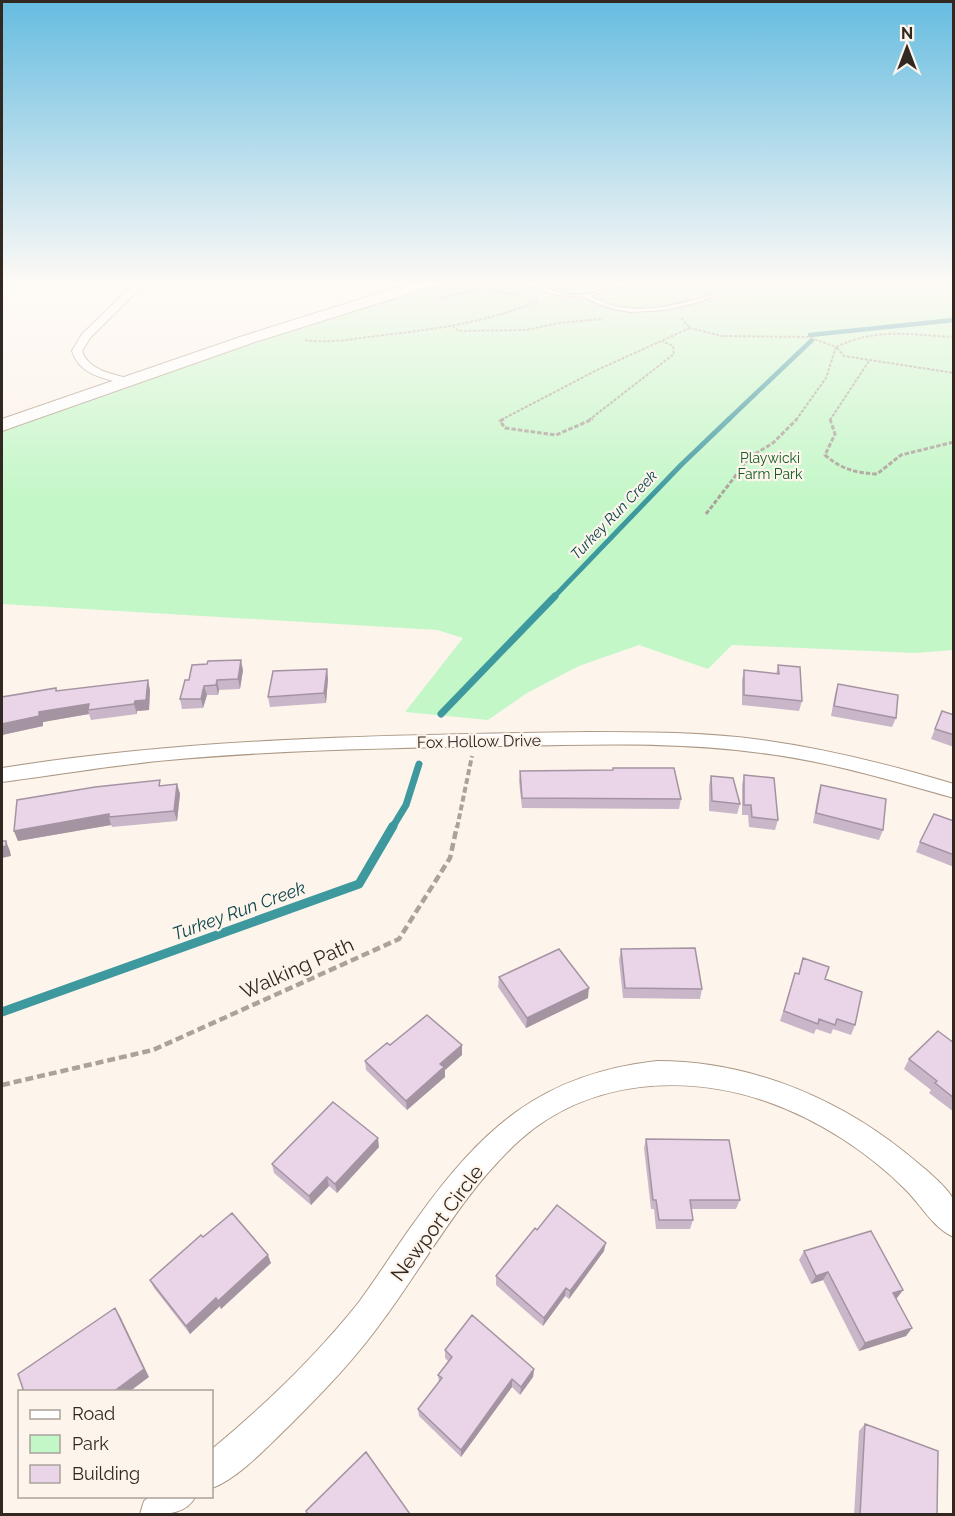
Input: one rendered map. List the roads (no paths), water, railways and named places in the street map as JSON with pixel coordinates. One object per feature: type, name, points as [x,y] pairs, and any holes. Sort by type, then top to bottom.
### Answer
[{"type":"main road","points":[[2,425],[207,354]]},
{"type":"street","points":[[78,354],[83,363],[92,370],[128,381]]},
{"type":"street","name":"Fox Hollow Drive","points":[[2,775],[111,757],[247,746],[476,741],[693,740],[734,743],[844,760],[954,791]]},
{"type":"street","name":"Newport Circle","points":[[213,1470],[323,1368],[390,1286],[447,1202],[506,1135],[527,1118],[580,1089],[636,1074],[666,1072],[709,1075],[742,1082],[794,1099],[843,1124],[876,1146],[913,1179],[954,1223]]},
{"type":"street","points":[[157,1515],[178,1498]]},
{"type":"waterway","name":"Turkey Run Creek","points":[[728,420],[798,354]]},
{"type":"waterway","name":"Turkey Run Creek","points":[[553,598],[681,465],[729,419]]},
{"type":"waterway","name":"Turkey Run Creek","points":[[441,714],[555,596]]},
{"type":"waterway","name":"Turkey Run Creek","points":[[392,828],[406,805],[419,764]]},
{"type":"waterway","name":"Turkey Run Creek","points":[[2,1012],[359,884],[393,826]]},
{"type":"park label","name":"Playwicki Farm Park","points":[[770,466]]}]
